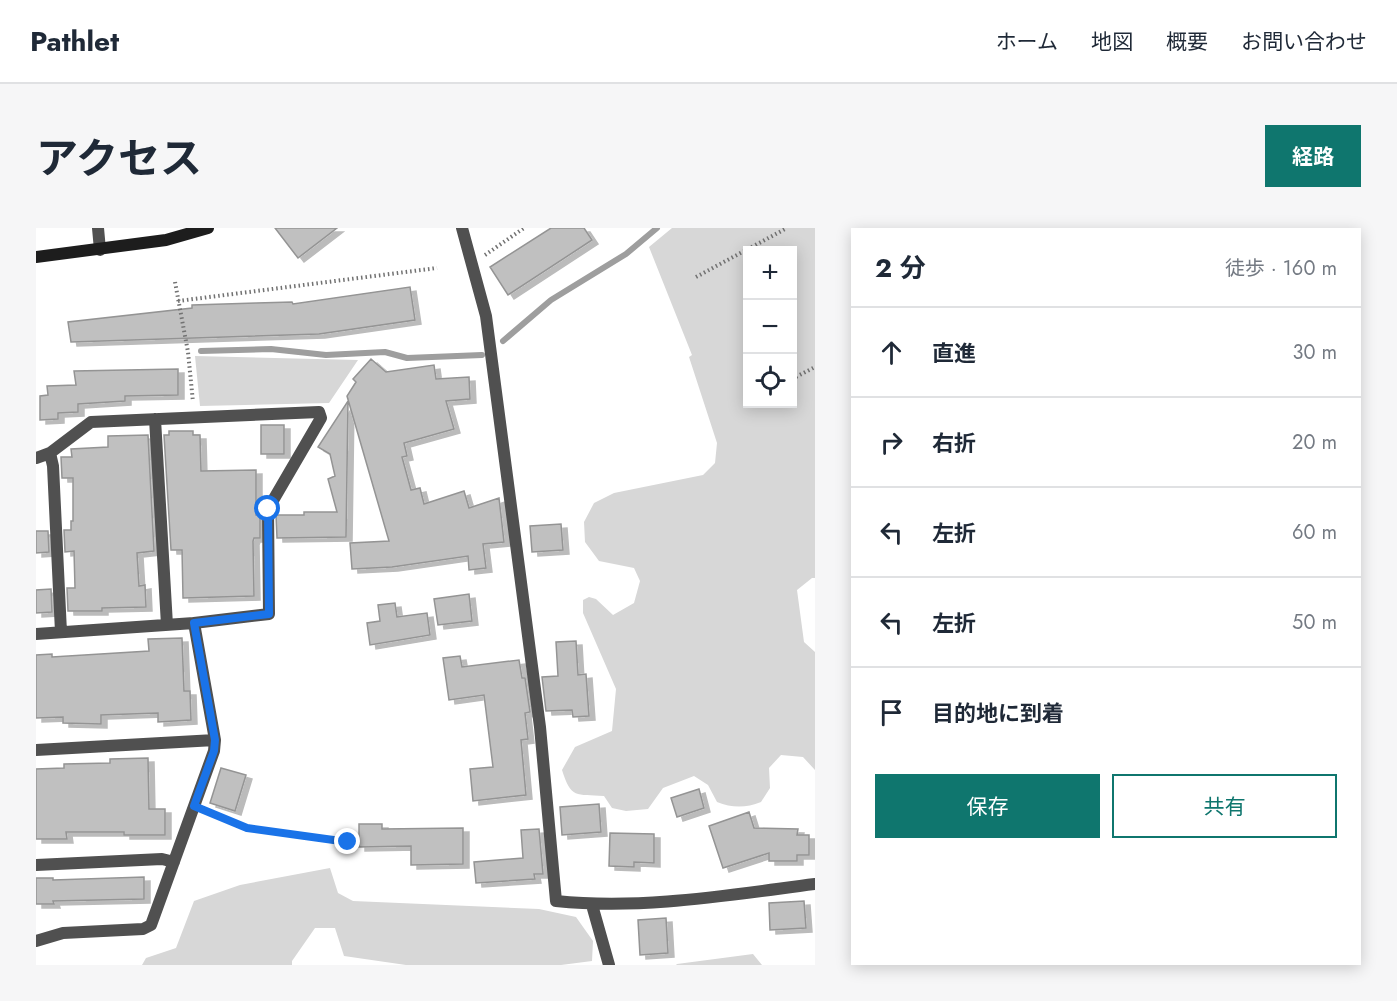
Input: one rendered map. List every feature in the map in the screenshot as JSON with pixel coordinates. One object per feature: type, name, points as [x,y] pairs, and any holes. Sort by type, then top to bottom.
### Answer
[{"type":"street","points":[[98,228],[100,250]]},
{"type":"street","points":[[36,257],[166,240],[208,228]]},
{"type":"street","points":[[462,228],[486,316],[540,727],[556,901],[592,905],[677,901],[815,884]]},
{"type":"street","points":[[36,458],[50,453],[91,422],[319,412],[321,418],[268,509],[269,614],[194,623],[36,634]]},
{"type":"street","points":[[155,419],[167,625]]},
{"type":"street","points":[[50,453],[53,466],[61,632]]},
{"type":"street","points":[[36,941],[63,933],[143,929],[151,924],[214,751],[215,740],[194,623]]},
{"type":"street","points":[[36,750],[215,740]]},
{"type":"street","points":[[36,865],[162,859],[174,862]]},
{"type":"street","points":[[592,905],[609,965]]},
{"type":"path","points":[[470,260],[485,255],[524,228]]},
{"type":"path","points":[[696,277],[787,228]]},
{"type":"path","points":[[178,301],[437,268]]},
{"type":"path","points":[[175,282],[188,352],[194,417]]},
{"type":"path","points":[[797,376],[815,367]]},
{"type":"path","points":[[194,806],[247,828],[348,842]]},
{"type":"shaded area","points":[[672,228],[815,228],[815,578],[797,590],[804,642],[815,652],[815,770],[803,757],[781,755],[769,768],[770,788],[761,802],[734,806],[717,802],[708,785],[694,776],[663,788],[648,809],[626,811],[612,808],[604,796],[576,793],[568,786],[562,770],[575,747],[612,731],[616,689],[583,613],[583,600],[589,597],[596,599],[613,615],[634,603],[640,581],[634,568],[599,561],[585,542],[584,522],[594,503],[614,493],[703,475],[715,463],[717,443],[689,357],[692,355],[649,247]]},
{"type":"shaded area","points":[[195,356],[358,360],[329,403],[200,406]]},
{"type":"shaded area","points":[[330,868],[338,893],[353,901],[539,909],[576,917],[593,941],[592,961],[561,965],[406,965],[344,956],[335,928],[315,928],[292,961],[292,965],[142,965],[146,958],[176,948],[194,901],[240,885]]},
{"type":"shaded area","points":[[753,954],[762,965],[676,965],[677,964]]},
{"type":"building","points":[[275,228],[337,228],[298,258]]},
{"type":"building","points":[[551,228],[584,228],[592,240],[508,295],[490,267]]},
{"type":"building","points":[[410,287],[415,320],[319,334],[71,342],[68,322],[192,308],[192,305],[292,302],[293,304]]},
{"type":"building","points":[[371,359],[386,372],[434,365],[436,379],[469,377],[470,399],[446,401],[454,429],[404,443],[407,456],[402,457],[411,490],[420,488],[424,504],[464,491],[469,508],[499,498],[504,542],[483,544],[486,568],[469,570],[468,556],[392,567],[352,569],[350,543],[389,541],[347,396],[356,382],[353,379]]},
{"type":"building","points":[[178,369],[178,395],[125,396],[125,401],[78,404],[78,412],[58,413],[58,419],[40,420],[40,396],[48,395],[47,386],[76,385],[74,371]]},
{"type":"building","points":[[348,401],[346,537],[277,538],[276,515],[337,512],[328,479],[335,476],[330,454],[318,447]]},
{"type":"building","points":[[261,425],[284,425],[284,454],[261,454]]},
{"type":"building","points":[[169,431],[193,431],[193,435],[200,435],[201,471],[256,470],[256,515],[260,515],[260,538],[254,538],[253,541],[254,596],[183,598],[182,550],[171,550],[164,435],[169,435]]},
{"type":"building","points":[[148,435],[154,551],[137,553],[139,586],[145,585],[146,607],[68,611],[67,588],[75,588],[74,551],[65,552],[64,530],[71,530],[71,521],[73,521],[73,478],[62,478],[61,457],[72,457],[71,449],[108,447],[108,436]]},
{"type":"building","points":[[561,524],[563,550],[532,552],[530,526]]},
{"type":"building","points":[[36,531],[48,531],[49,552],[36,553]]},
{"type":"building","points":[[51,589],[52,612],[36,613],[36,590]]},
{"type":"building","points":[[469,594],[472,621],[438,625],[434,599]]},
{"type":"building","points":[[395,603],[397,617],[427,613],[430,635],[370,645],[367,623],[380,621],[378,605]]},
{"type":"building","points":[[182,638],[184,691],[190,691],[191,720],[158,722],[158,713],[101,715],[101,724],[63,723],[63,717],[36,718],[36,655],[52,654],[52,657],[149,651],[148,639]]},
{"type":"building","points":[[576,641],[578,675],[586,674],[589,716],[573,717],[572,710],[546,711],[542,677],[558,676],[556,642]]},
{"type":"building","points":[[460,656],[462,667],[519,660],[522,678],[525,678],[530,712],[525,713],[528,739],[521,740],[526,795],[473,801],[470,769],[493,767],[484,695],[449,700],[443,658]]},
{"type":"building","points":[[148,758],[149,809],[165,809],[165,835],[66,832],[67,839],[36,839],[36,769],[64,768],[64,764],[110,763],[110,759]]},
{"type":"building","points":[[221,768],[246,775],[235,811],[210,803]]},
{"type":"building","points":[[699,789],[704,808],[677,817],[671,798]]},
{"type":"building","points":[[599,804],[601,832],[562,835],[560,807]]},
{"type":"building","points":[[749,812],[754,828],[798,829],[797,835],[809,835],[809,855],[797,855],[797,861],[769,861],[769,853],[723,868],[709,826]]},
{"type":"building","points":[[359,824],[382,824],[382,829],[463,828],[463,864],[411,865],[411,846],[359,847]]},
{"type":"building","points":[[539,829],[543,874],[534,874],[535,879],[476,883],[474,862],[523,858],[521,830]]},
{"type":"building","points":[[610,833],[654,834],[654,863],[634,862],[634,867],[609,866]]},
{"type":"building","points":[[144,877],[144,899],[53,901],[54,904],[36,904],[36,878],[53,878],[53,880]]},
{"type":"building","points":[[804,901],[806,928],[770,930],[769,903]]},
{"type":"building","points":[[666,918],[668,953],[640,955],[638,920]]},
{"type":"waterway","points":[[503,341],[551,300],[626,254],[657,228]]},
{"type":"waterway","points":[[201,351],[271,349],[326,355],[385,352],[407,358],[482,355]]},
{"type":"route","points":[[268,509],[269,614],[194,623],[215,740],[214,751],[194,806],[247,828],[348,842]]}]
